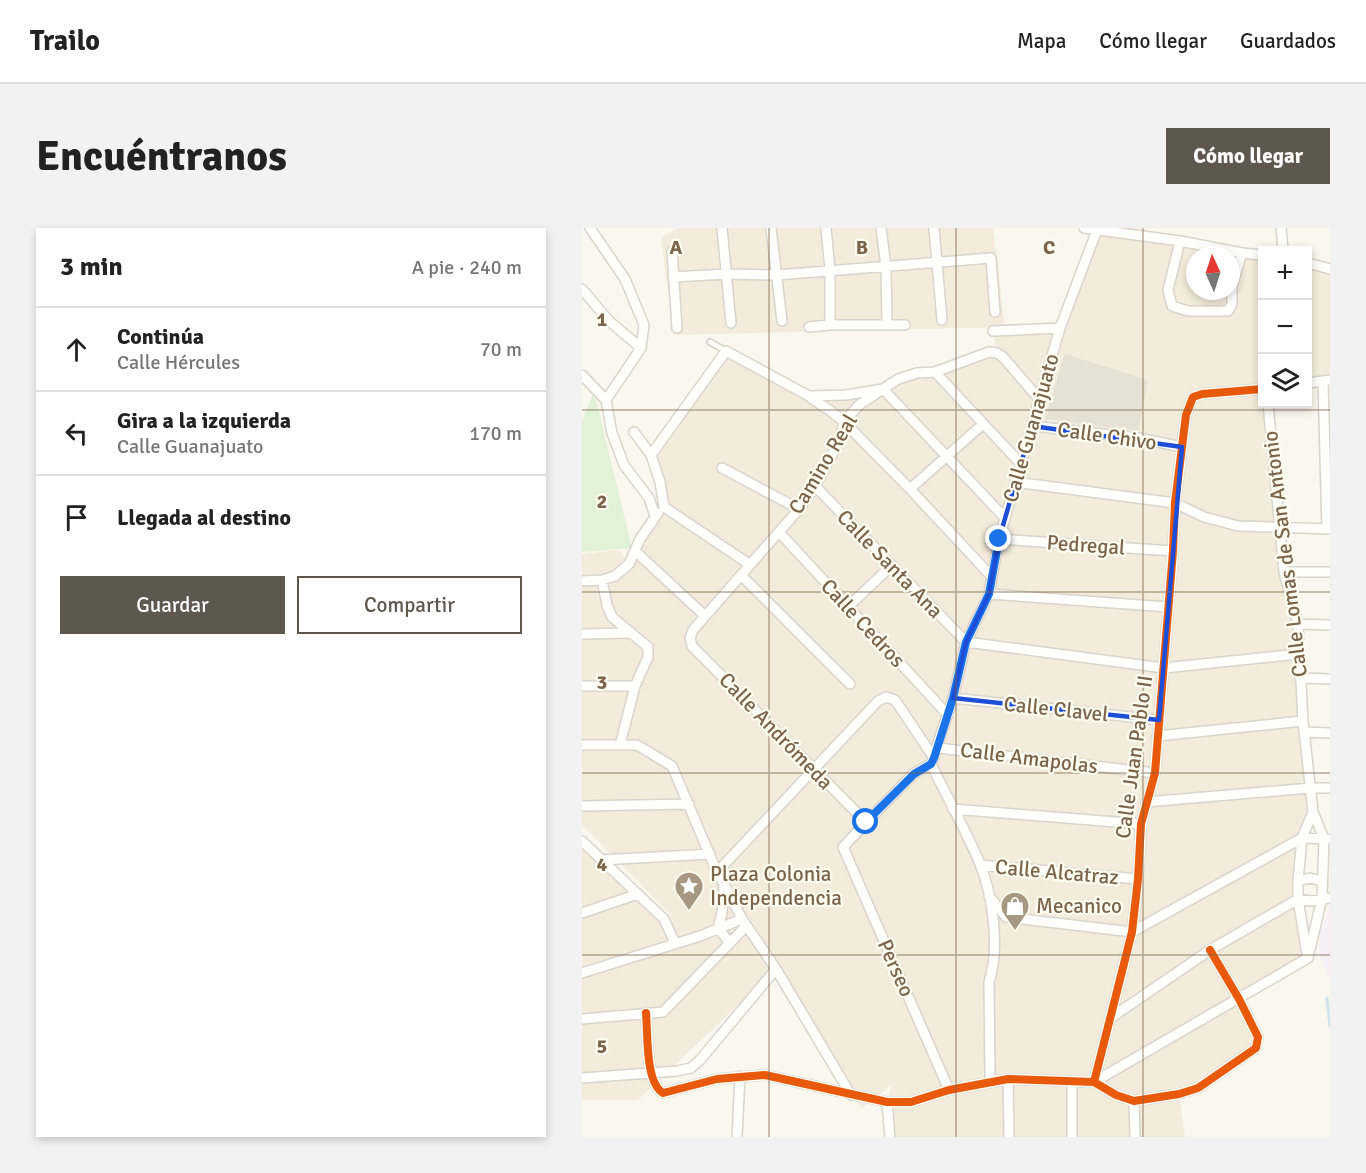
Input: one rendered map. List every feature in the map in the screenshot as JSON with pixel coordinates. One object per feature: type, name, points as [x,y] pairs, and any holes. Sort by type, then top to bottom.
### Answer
[{"type":"street","points":[[590,228],[625,279],[644,325],[640,348],[606,400]]},
{"type":"street","points":[[722,228],[731,323]]},
{"type":"street","points":[[771,228],[782,321]]},
{"type":"street","points":[[826,228],[830,270],[830,325]]},
{"type":"street","points":[[881,228],[886,267],[887,325]]},
{"type":"street","points":[[934,228],[942,320]]},
{"type":"street","points":[[1084,228],[1258,255]]},
{"type":"street","points":[[1281,228],[1283,246]]},
{"type":"street","name":"Calle Guanajuato","points":[[933,761],[953,698],[966,642],[989,594],[999,539],[1060,328],[1097,230]]},
{"type":"street","points":[[1180,241],[1168,290],[1172,306],[1188,312],[1228,311],[1232,304],[1232,286],[1242,253]]},
{"type":"street","points":[[672,251],[677,328]]},
{"type":"street","points":[[673,277],[727,274],[777,275],[991,258],[995,312]]},
{"type":"street","points":[[1312,264],[1330,269]]},
{"type":"street","points":[[582,289],[609,321],[640,348]]},
{"type":"street","points":[[809,327],[905,325]]},
{"type":"street","points":[[993,331],[1060,328]]},
{"type":"street","points":[[651,455],[726,351],[832,411],[910,489],[992,577]]},
{"type":"street","name":"Camino Real","points":[[690,638],[704,615],[799,510],[840,440],[844,422],[859,405],[898,379],[916,373],[934,372],[989,352],[1003,357],[1039,399]]},
{"type":"street","points":[[934,372],[1020,463]]},
{"type":"street","points":[[582,375],[606,400],[612,433],[624,465],[649,498],[655,516]]},
{"type":"street","points":[[1015,482],[1175,503],[1204,517],[1238,526],[1328,529],[1327,380],[1312,382]]},
{"type":"street","points":[[809,396],[846,395],[883,389],[1005,518]]},
{"type":"street","name":"Calle Juan Pablo II","points":[[1094,1082],[1132,932],[1141,824],[1155,773],[1175,503],[1186,415],[1193,397],[1202,393],[1258,389]]},
{"type":"street","name":"Calle Lomas de San Antonio","points":[[1268,408],[1284,572],[1298,624],[1303,721],[1313,813],[1327,839],[1322,881],[1326,898],[1308,958]]},
{"type":"street","points":[[910,489],[982,424]]},
{"type":"street","name":"Calle Chivo","points":[[1032,426],[1138,438],[1182,447]]},
{"type":"street","points":[[634,432],[651,455],[660,482],[664,507],[749,564]]},
{"type":"street","points":[[722,468],[799,510]]},
{"type":"street","name":"Calle Santa Ana","points":[[815,486],[966,642]]},
{"type":"street","points":[[582,581],[602,580],[615,576],[629,564],[640,539],[664,507]]},
{"type":"street","name":"Calle Cedros","points":[[779,532],[948,715]]},
{"type":"street","name":"Pedregal","points":[[999,539],[1173,551]]},
{"type":"street","points":[[635,551],[704,615]]},
{"type":"street","points":[[848,607],[892,565]]},
{"type":"street","points":[[1284,572],[1330,572]]},
{"type":"street","points":[[741,575],[850,684]]},
{"type":"street","points":[[602,580],[612,617],[648,647],[648,657],[635,686],[620,745]]},
{"type":"street","points":[[989,594],[1168,607]]},
{"type":"street","points":[[1298,624],[1330,625]]},
{"type":"street","points":[[582,634],[630,633]]},
{"type":"street","name":"Calle Andrómeda","points":[[690,638],[692,646],[866,822]]},
{"type":"street","points":[[966,642],[1164,668],[1298,654]]},
{"type":"street","points":[[1300,678],[1330,679]]},
{"type":"street","points":[[582,686],[635,686]]},
{"type":"street","name":"Calle Alcatraz","points":[[812,769],[878,701],[886,697],[895,700],[933,761],[953,809],[981,865],[1138,879]]},
{"type":"street","name":"Calle Clavel","points":[[953,698],[1159,720]]},
{"type":"street","points":[[1157,736],[1303,721]]},
{"type":"street","points":[[1304,732],[1330,733]]},
{"type":"street","points":[[582,745],[637,745],[672,766],[710,854],[744,922],[776,969],[851,1095]]},
{"type":"street","name":"Calle Amapolas","points":[[938,748],[1155,773]]},
{"type":"street","points":[[866,822],[914,774],[933,761]]},
{"type":"street","points":[[718,871],[812,769]]},
{"type":"street","points":[[1146,802],[1330,788]]},
{"type":"street","points":[[582,806],[689,804]]},
{"type":"street","points":[[953,809],[1141,824]]},
{"type":"street","name":"Calle Lomas de San Antonio","points":[[1308,958],[1298,899],[1298,881],[1302,838],[1313,813]]},
{"type":"street","name":"Perseo","points":[[866,822],[843,847],[949,1090]]},
{"type":"street","points":[[989,896],[1005,917],[1132,932],[1302,838],[1327,839]]},
{"type":"street","points":[[584,846],[664,919],[675,943]]},
{"type":"street","points":[[601,860],[710,854]]},
{"type":"street","points":[[981,865],[989,896],[995,942],[994,967],[989,982],[990,1081]]},
{"type":"street","points":[[1298,881],[1310,878],[1322,881]]},
{"type":"street","points":[[718,928],[722,913],[724,883]]},
{"type":"street","points":[[582,913],[638,894]]},
{"type":"street","points":[[1112,1017],[1210,950],[1298,899],[1311,901],[1326,898]]},
{"type":"street","points":[[995,942],[1005,917]]},
{"type":"street","points":[[582,973],[718,928],[744,922]]},
{"type":"street","points":[[582,1019],[663,1012],[730,943],[744,922]]},
{"type":"street","points":[[718,928],[730,943]]},
{"type":"street","points":[[1094,1082],[1116,1095],[1134,1101],[1179,1094],[1198,1088],[1256,1048],[1258,1037],[1210,950]]},
{"type":"street","points":[[646,1013],[651,1073],[656,1089],[663,1093],[717,1079],[765,1075],[887,1102],[911,1102],[949,1090],[1008,1079],[1094,1082],[1308,958]]},
{"type":"street","points":[[582,1078],[691,1068],[776,969]]},
{"type":"street","points":[[737,1137],[740,1076]]},
{"type":"street","points":[[1008,1079],[1009,1137]]},
{"type":"street","points":[[1072,1082],[1072,1137]]},
{"type":"street","points":[[1134,1101],[1135,1137]]},
{"type":"street","points":[[887,1102],[890,1137]]},
{"type":"lane","points":[[710,342],[726,351]]},
{"type":"highlighted area","points":[[1032,426],[1182,447],[1159,720],[953,698],[966,642],[989,594],[999,539]]},
{"type":"shaded area","points":[[678,228],[993,228],[1005,327],[674,335],[661,238]]},
{"type":"shaded area","points":[[1097,230],[1188,246],[1186,246],[1186,300],[1240,300],[1240,255],[1258,258],[1258,408],[1268,408],[1313,812],[1302,838],[1298,881],[1308,958],[1239,999],[1259,1043],[1198,1088],[1179,1094],[1185,1137],[889,1137],[887,1102],[892,1084],[862,1109],[776,969],[638,1100],[582,1100],[582,843],[664,918],[672,916],[582,825],[582,554],[619,550],[629,564],[659,509],[662,498],[651,455],[726,351],[809,396],[889,384],[997,352],[993,331],[1059,328]]},
{"type":"shaded area","points":[[1312,267],[1330,270],[1330,380],[1312,382]]},
{"type":"shaded area","points":[[1330,906],[1330,980],[1319,954],[1320,934]]},
{"type":"green space","points":[[594,391],[632,548],[582,552],[582,422]]},
{"type":"building","points":[[1065,354],[1148,380],[1138,431],[1045,419]]},
{"type":"waterway","points":[[1327,998],[1330,1026]]},
{"type":"cycle path","points":[[1094,1082],[1132,932],[1141,824],[1155,773],[1175,503],[1186,415],[1193,397],[1202,394],[1258,389]]},
{"type":"cycle path","points":[[646,1013],[650,1068],[657,1087],[663,1093],[717,1079],[765,1075],[887,1102],[911,1102],[949,1090],[1008,1079],[1094,1082],[1116,1095],[1134,1101],[1179,1094],[1198,1088],[1256,1048],[1258,1037],[1210,950]]},
{"type":"place","name":"Plaza Colonia Independencia","points":[[689,912]]},
{"type":"place","name":"Mecanico","points":[[1015,932]]},
{"type":"route","points":[[866,822],[914,774],[931,764],[934,758],[953,698],[966,642],[989,594],[999,539]]}]
